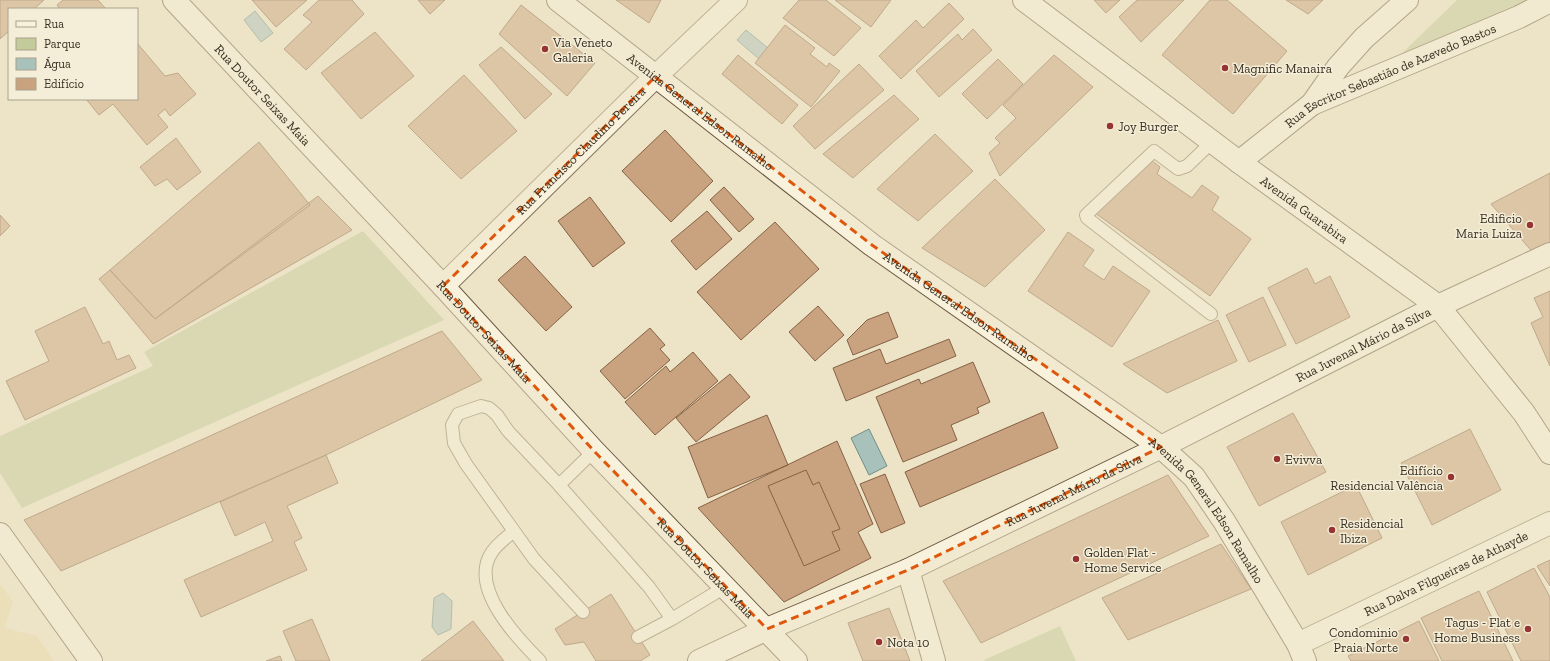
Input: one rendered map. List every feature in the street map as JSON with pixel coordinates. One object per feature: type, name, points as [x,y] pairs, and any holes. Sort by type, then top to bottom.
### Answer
[{"type":"main road","name":"Rua Doutor Seixas Maia","points":[[174,0],[443,286],[594,451],[767,629],[796,661]]},
{"type":"main road","name":"Avenida General Edson Ramalho","points":[[558,0],[872,245],[1161,447],[1194,477],[1224,521],[1302,653]]},
{"type":"main road","name":"Rua Francisco Claudino Pereira","points":[[443,286],[655,77],[736,0]]},
{"type":"main road","name":"Avenida Guarabira","points":[[1024,0],[1238,162],[1438,306],[1524,413],[1550,453]]},
{"type":"main road","points":[[1312,104],[1338,67],[1364,38],[1407,0]]},
{"type":"main road","name":"Rua Escritor Sebastião de Azevedo Bastos","points":[[1238,162],[1312,104],[1519,17],[1548,8]]},
{"type":"main road","name":"Rua Juvenal Mário da Silva","points":[[699,661],[767,629],[908,570],[1161,447],[1438,306],[1550,254]]},
{"type":"main road","name":"Rua Dalva Filgueiras de Athayde","points":[[1302,653],[1550,524]]},
{"type":"main road","points":[[0,534],[91,661]]},
{"type":"main road","points":[[908,570],[934,661]]},
{"type":"lane","points":[[1211,314],[1087,218],[1086,214],[1154,151],[1178,169],[1187,166],[1212,142]]},
{"type":"lane","points":[[583,612],[534,559],[466,464],[454,443],[452,425],[458,414],[481,406],[489,408],[649,587],[672,619]]},
{"type":"lane","points":[[559,485],[594,451]]},
{"type":"lane","points":[[514,531],[492,551],[487,562],[485,574],[489,592],[515,636],[540,661]]},
{"type":"lane","points":[[638,636],[672,619],[725,587]]},
{"type":"highlighted area","points":[[655,77],[872,245],[1161,447],[908,570],[767,629],[594,451],[443,286]]},
{"type":"green space","points":[[1457,0],[1534,0],[1395,60]]},
{"type":"green space","points":[[363,231],[444,320],[22,508],[0,473],[0,436],[153,366],[144,352]]},
{"type":"green space","points":[[1060,626],[1076,661],[984,660]]},
{"type":"sand","points":[[0,584],[13,602],[4,628],[37,636],[54,661],[0,661]]},
{"type":"water","points":[[255,11],[273,33],[261,42],[244,20]]},
{"type":"water","points":[[746,30],[768,48],[759,59],[737,40]]},
{"type":"water","points":[[869,429],[887,466],[869,475],[851,438]]},
{"type":"water","points":[[443,593],[452,601],[451,629],[438,635],[432,627],[434,598]]},
{"type":"building","points":[[0,0],[44,0],[35,8],[8,8],[8,32],[0,39]]},
{"type":"building","points":[[63,0],[98,0],[105,8],[59,8],[57,5]]},
{"type":"building","points":[[252,0],[307,0],[276,27]]},
{"type":"building","points":[[319,0],[352,0],[364,14],[306,70],[284,49],[312,22],[303,15]]},
{"type":"building","points":[[418,0],[445,0],[430,14]]},
{"type":"building","points":[[616,0],[661,0],[649,23]]},
{"type":"building","points":[[799,0],[826,0],[861,28],[834,56],[783,18]]},
{"type":"building","points":[[835,0],[891,0],[871,27]]},
{"type":"building","points":[[1094,0],[1120,0],[1106,13]]},
{"type":"building","points":[[1137,0],[1184,0],[1141,42],[1119,17]]},
{"type":"building","name":"Magnific Manaira","points":[[1210,0],[1227,0],[1287,51],[1233,114],[1162,55]]},
{"type":"building","points":[[1286,0],[1323,0],[1308,14]]},
{"type":"building","points":[[949,3],[964,19],[901,79],[879,56],[916,20],[923,28]]},
{"type":"building","name":"Via Veneto Galeria","points":[[521,5],[595,63],[567,96],[499,34]]},
{"type":"building","points":[[785,25],[815,48],[810,54],[827,67],[829,63],[840,71],[811,107],[755,63]]},
{"type":"building","points":[[973,29],[992,50],[939,97],[916,71],[958,34],[962,40]]},
{"type":"building","points":[[375,32],[414,76],[361,119],[321,73]]},
{"type":"building","points":[[138,44],[165,76],[178,73],[196,94],[170,116],[165,109],[158,115],[168,127],[147,145],[113,104],[99,115],[87,100],[138,100]]},
{"type":"building","points":[[501,47],[552,94],[525,119],[479,65]]},
{"type":"building","points":[[738,55],[798,105],[782,124],[722,74]]},
{"type":"building","points":[[1054,55],[1093,87],[1000,176],[989,153],[1000,143],[995,138],[1016,118],[1003,105]]},
{"type":"building","points":[[998,59],[1023,84],[987,119],[962,94]]},
{"type":"building","points":[[859,64],[884,90],[815,149],[793,126]]},
{"type":"building","points":[[464,75],[517,131],[461,179],[408,126]]},
{"type":"building","points":[[894,95],[919,119],[853,178],[823,154]]},
{"type":"building","points":[[665,130],[713,181],[671,222],[622,171]]},
{"type":"building","points":[[935,134],[973,171],[918,221],[877,189]]},
{"type":"building","points":[[176,138],[201,172],[177,190],[167,179],[155,186],[140,167]]},
{"type":"building","points":[[259,142],[310,205],[155,319],[110,270]]},
{"type":"building","points":[[1147,157],[1160,167],[1157,174],[1192,198],[1202,185],[1219,197],[1212,210],[1251,239],[1210,296],[1091,210],[1121,183],[1126,186]]},
{"type":"building","name":"Edificio Maria Luiza","points":[[1550,173],[1550,247],[1535,255],[1491,204]]},
{"type":"building","points":[[995,179],[1045,230],[985,287],[922,248]]},
{"type":"building","points":[[724,187],[754,219],[739,232],[710,200]]},
{"type":"building","points":[[318,196],[352,230],[153,344],[99,279],[110,270],[155,319]]},
{"type":"building","points":[[590,197],[625,243],[593,267],[558,221]]},
{"type":"building","points":[[707,211],[732,239],[696,270],[671,241]]},
{"type":"building","points":[[0,215],[10,226],[0,236]]},
{"type":"building","points":[[775,222],[819,269],[741,340],[697,292]]},
{"type":"building","points":[[1068,232],[1094,250],[1083,266],[1104,280],[1113,266],[1150,291],[1112,347],[1028,291]]},
{"type":"building","points":[[525,256],[572,307],[546,331],[498,280]]},
{"type":"building","points":[[1307,268],[1315,284],[1330,276],[1350,317],[1296,344],[1268,288]]},
{"type":"building","points":[[1550,291],[1550,366],[1531,323],[1543,317],[1534,298]]},
{"type":"building","points":[[1263,297],[1286,345],[1249,362],[1226,315]]},
{"type":"building","points":[[818,306],[844,335],[815,361],[789,332]]},
{"type":"building","points":[[85,307],[103,344],[109,341],[117,360],[129,355],[136,368],[25,420],[6,381],[49,361],[35,331]]},
{"type":"building","points":[[888,312],[898,337],[853,355],[847,340],[867,320]]},
{"type":"building","points":[[1218,320],[1237,361],[1167,393],[1123,364]]},
{"type":"building","points":[[650,328],[665,345],[660,349],[670,360],[625,399],[600,371]]},
{"type":"building","points":[[442,331],[482,380],[326,455],[61,571],[24,520]]},
{"type":"building","points":[[949,339],[956,356],[846,401],[833,368],[880,349],[886,364]]},
{"type":"building","points":[[693,352],[718,381],[655,435],[625,402],[666,366],[670,372]]},
{"type":"building","points":[[973,362],[990,402],[977,408],[979,413],[951,425],[957,440],[903,462],[876,397],[919,379],[921,384]]},
{"type":"building","points":[[730,374],[750,397],[696,442],[676,418]]},
{"type":"building","points":[[1043,412],[1058,448],[920,507],[905,472]]},
{"type":"building","name":"Evivva","points":[[1293,413],[1326,472],[1259,506],[1227,447]]},
{"type":"building","points":[[767,415],[788,465],[708,498],[688,447]]},
{"type":"building","name":"Edifício Residencial Valência","points":[[1470,429],[1501,490],[1432,525],[1401,463]]},
{"type":"building","points":[[837,441],[873,524],[858,532],[871,558],[784,602],[698,508]]},
{"type":"building","points":[[326,455],[338,483],[287,506],[302,538],[294,542],[307,570],[201,617],[184,580],[273,541],[265,522],[235,536],[220,502]]},
{"type":"building","points":[[806,470],[813,485],[819,482],[840,529],[832,532],[840,550],[804,566],[768,486]]},
{"type":"building","points":[[885,474],[905,523],[881,533],[860,484]]},
{"type":"building","name":"Golden Flat - Home Service","points":[[1168,475],[1209,536],[981,643],[943,581]]},
{"type":"building","name":"Residencial Ibiza","points":[[1356,485],[1382,538],[1308,575],[1281,522]]},
{"type":"building","points":[[1221,544],[1251,589],[1128,640],[1102,598]]},
{"type":"building","points":[[1550,560],[1550,586],[1537,566]]},
{"type":"building","name":"Tagus - Flat e Home Business","points":[[1534,568],[1550,597],[1550,661],[1521,661],[1487,592]]},
{"type":"building","points":[[1479,591],[1513,661],[1442,661],[1421,618]]},
{"type":"building","points":[[611,594],[650,655],[640,661],[596,661],[584,642],[565,645],[555,629]]},
{"type":"building","name":"Nota 10","points":[[889,608],[910,661],[863,661],[848,623]]},
{"type":"building","points":[[312,619],[330,661],[296,661],[283,631]]},
{"type":"building","points":[[473,621],[504,661],[421,661]]},
{"type":"building","name":"Condominio Praia Norte","points":[[1419,621],[1439,661],[1351,661],[1348,656]]},
{"type":"building","points":[[280,656],[282,661],[266,661]]},
{"type":"place","name":"Via Veneto Galeria","points":[[545,49]]},
{"type":"place","name":"Magnific Manaira","points":[[1225,68]]},
{"type":"place","name":"Joy Burger","points":[[1110,126]]},
{"type":"place","name":"Edificio Maria Luiza","points":[[1530,225]]},
{"type":"place","name":"Evivva","points":[[1277,459]]},
{"type":"place","name":"Edifício Residencial Valência","points":[[1451,477]]},
{"type":"place","name":"Residencial Ibiza","points":[[1332,530]]},
{"type":"place","name":"Golden Flat - Home Service","points":[[1076,559]]},
{"type":"place","name":"Tagus - Flat e Home Business","points":[[1528,629]]},
{"type":"place","name":"Condominio Praia Norte","points":[[1406,639]]},
{"type":"place","name":"Nota 10","points":[[879,642]]}]
